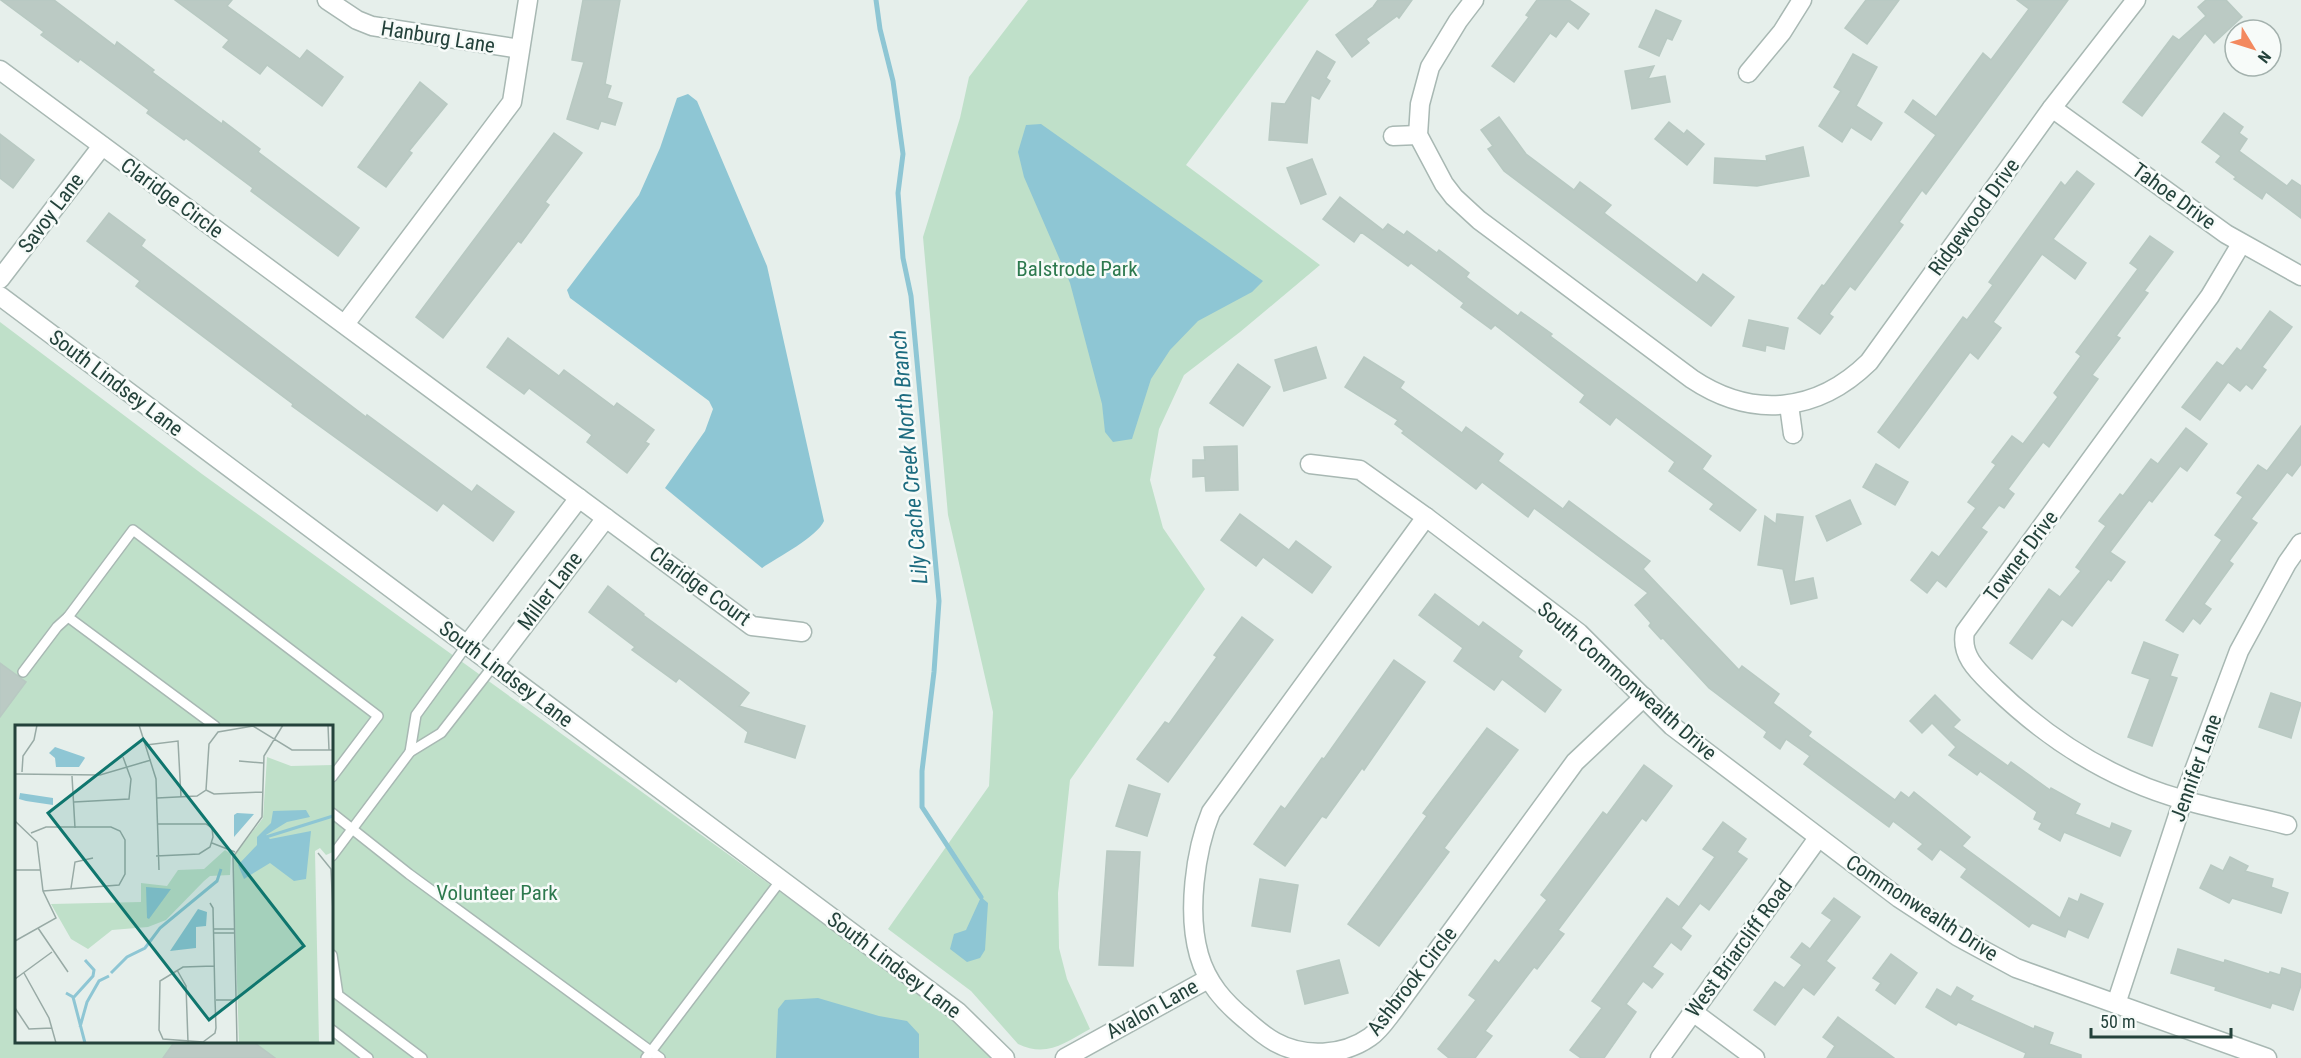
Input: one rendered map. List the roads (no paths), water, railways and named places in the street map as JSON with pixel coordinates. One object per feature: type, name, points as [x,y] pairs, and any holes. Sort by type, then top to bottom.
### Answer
[{"type":"street","name":"Hanburg Lane","points":[[327,0],[357,20],[387,30],[520,49]]},
{"type":"street","points":[[345,324],[512,102],[528,0]]},
{"type":"street","points":[[1394,136],[1418,135],[1420,104],[1430,67],[1458,21],[1474,0]]},
{"type":"street","points":[[1748,73],[1782,32],[1802,0]]},
{"type":"street","name":"Ridgewood Drive","points":[[1418,135],[1444,184],[1466,210],[1692,379],[1706,388],[1738,401],[1760,406],[1788,405],[1822,396],[1847,382],[1869,362],[2052,108],[2136,0]]},
{"type":"street","name":"Claridge Circle","points":[[0,70],[606,518]]},
{"type":"street","name":"Tahoe Drive","points":[[2052,108],[2241,244],[2301,276]]},
{"type":"street","name":"Savoy Lane","points":[[0,279],[102,146]]},
{"type":"street","name":"Towner Drive","points":[[2183,800],[2087,760],[2046,734],[1980,673],[1968,658],[1963,639],[1977,615],[2210,296],[2241,244]]},
{"type":"street","name":"South Lindsey Lane","points":[[0,296],[958,1012],[1005,1058]]},
{"type":"street","points":[[1788,405],[1793,434]]},
{"type":"street","name":"South Commonwealth Drive","points":[[1310,464],[1360,470],[1426,517],[1579,633],[1671,726],[1818,838]]},
{"type":"street","name":"Miller Lane","points":[[467,645],[579,498]]},
{"type":"street","name":"Ashbrook Circle","points":[[1426,517],[1211,812],[1200,845],[1195,883],[1194,922],[1199,957],[1208,979],[1222,998],[1240,1016],[1275,1042],[1312,1053],[1337,1052],[1357,1045],[1372,1036],[1394,1010],[1575,762],[1644,697]]},
{"type":"street","name":"Miller Lane","points":[[494,665],[606,518]]},
{"type":"street","name":"Claridge Court","points":[[606,518],[752,626],[802,632]]},
{"type":"street","name":"Jennifer Lane","points":[[2116,1004],[2183,800],[2239,651],[2287,563],[2301,543]]},
{"type":"street","points":[[2183,800],[2286,825]]},
{"type":"street","name":"Commonwealth Drive","points":[[1818,838],[1899,898],[1957,936],[2016,968],[2116,1004],[2245,1055],[2267,1058]]},
{"type":"street","name":"West Briarcliff Road","points":[[1660,1058],[1818,838]]},
{"type":"street","name":"Avalon Lane","points":[[1065,1058],[1208,979]]},
{"type":"street","points":[[1693,1012],[1755,1058]]},
{"type":"lane","points":[[23,672],[57,627],[68,617],[133,530],[378,716],[333,776]]},
{"type":"lane","points":[[68,617],[214,725]]},
{"type":"lane","points":[[410,752],[416,715],[467,645]]},
{"type":"lane","points":[[333,855],[410,752],[441,733],[494,665]]},
{"type":"lane","points":[[333,814],[409,874],[649,1054],[660,1058]]},
{"type":"lane","points":[[649,1054],[780,880]]},
{"type":"lane","points":[[333,962],[338,995],[422,1058]]},
{"type":"lane","points":[[333,1031],[368,1058]]},
{"type":"water","points":[[688,94],[697,101],[767,266],[824,521],[814,534],[762,568],[665,488],[705,431],[713,409],[709,401],[570,298],[567,290],[639,195],[660,148],[677,98]]},
{"type":"water","points":[[1041,124],[1263,281],[1252,292],[1198,321],[1170,350],[1151,379],[1132,439],[1113,442],[1105,432],[1102,404],[1070,283],[1024,177],[1018,152],[1026,125]]},
{"type":"water","points":[[981,897],[988,903],[985,950],[980,958],[967,962],[950,949],[954,934],[966,930]]},
{"type":"water","points":[[818,998],[879,1016],[907,1021],[919,1034],[919,1058],[776,1058],[778,1009],[785,1000]]},
{"type":"waterway","name":"Lily Cache Creek North Branch","points":[[876,0],[880,29],[893,81],[903,154],[898,193],[903,258],[911,296],[939,601],[934,672],[922,771],[922,807],[981,897]]},
{"type":"park label","name":"Balstrode Park","points":[[1077,269]]},
{"type":"park label","name":"Volunteer Park","points":[[497,893]]}]
